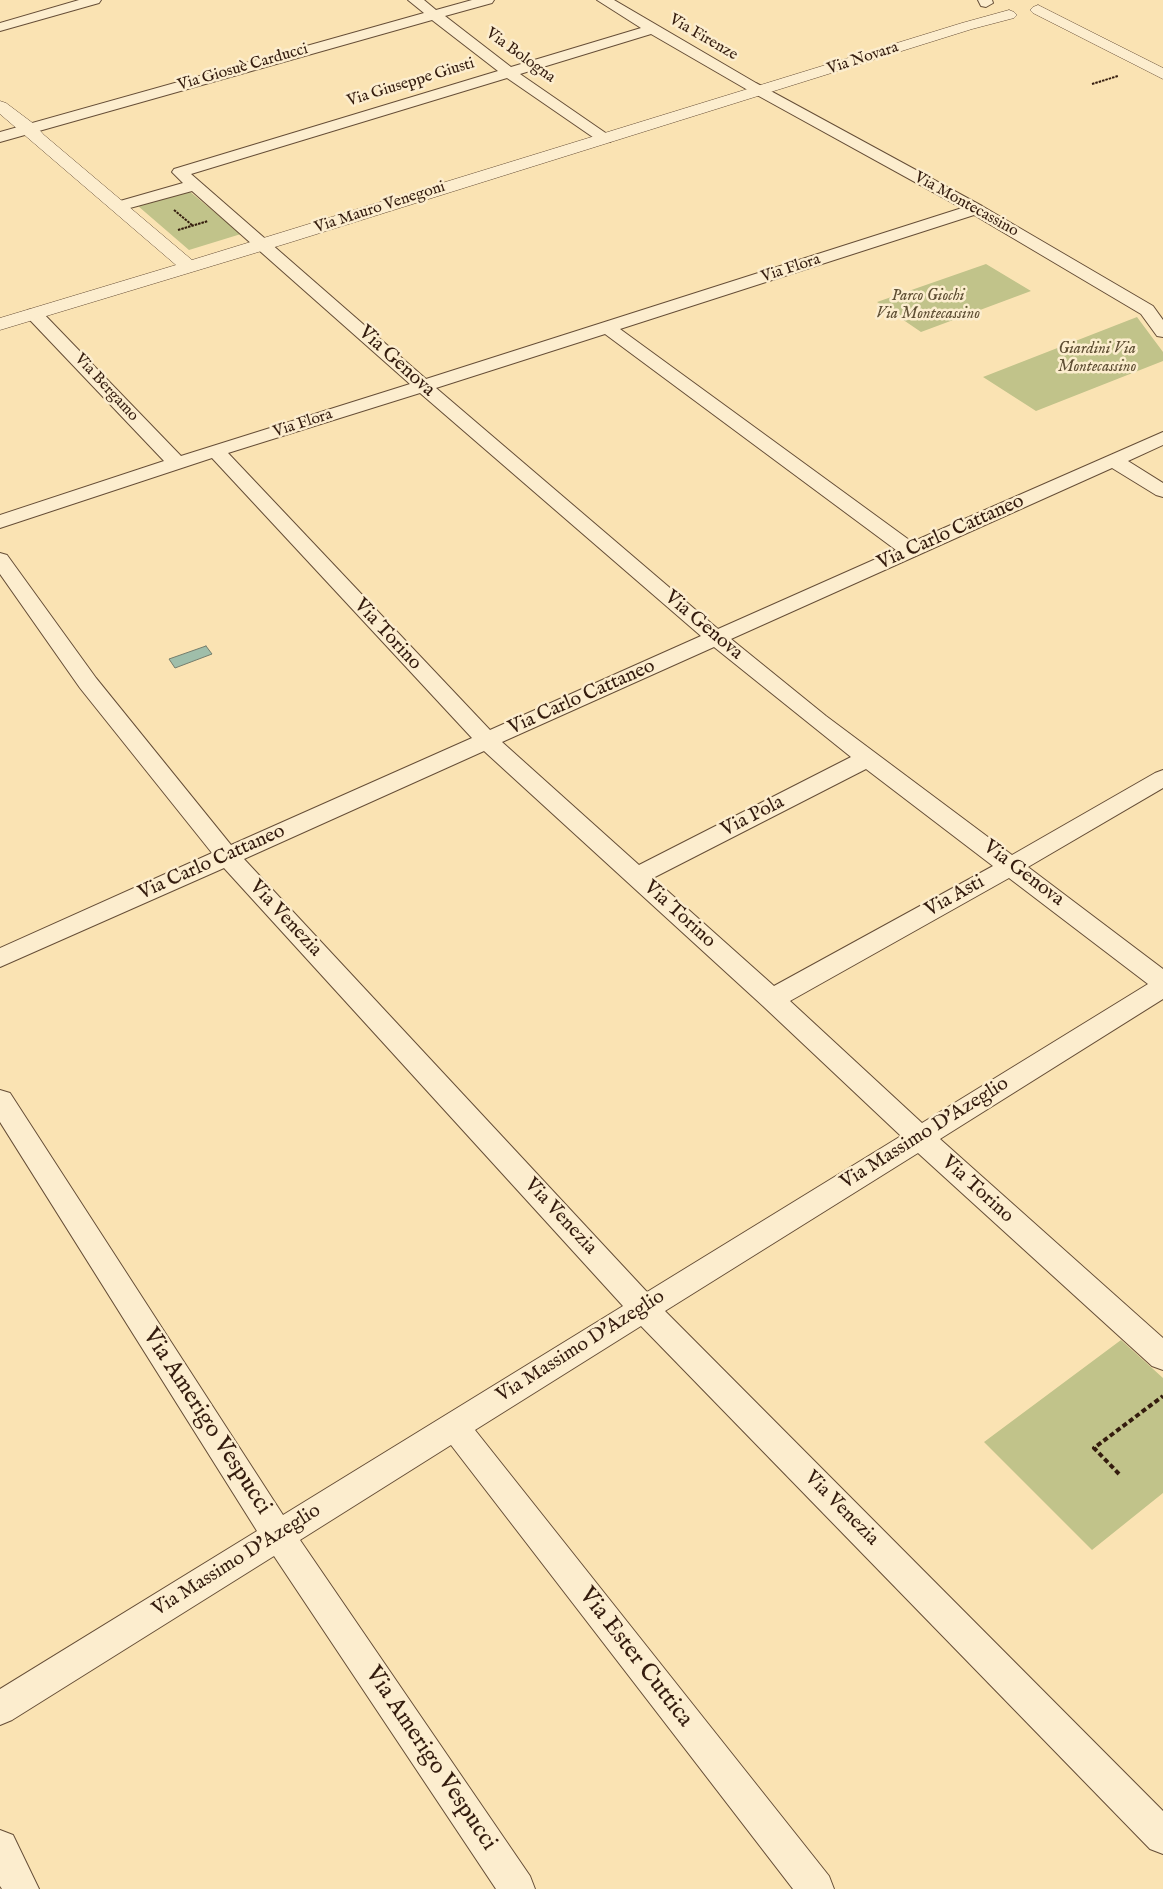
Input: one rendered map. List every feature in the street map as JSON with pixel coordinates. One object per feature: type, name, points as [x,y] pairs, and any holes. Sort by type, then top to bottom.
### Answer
[{"type":"street","points":[[0,27],[94,0]]},
{"type":"street","name":"Via Bologna","points":[[415,0],[436,14],[508,72],[605,139]]},
{"type":"street","name":"Via Giosuè Carducci","points":[[0,136],[487,0]]},
{"type":"street","name":"Via Firenze","points":[[604,0],[760,91]]},
{"type":"street","points":[[1037,6],[1057,0]]},
{"type":"street","points":[[986,2],[995,12],[1073,28]]},
{"type":"street","name":"Via Novara","points":[[967,26],[982,14],[986,2]]},
{"type":"street","points":[[1037,6],[1073,28],[1163,74]]},
{"type":"street","name":"Via Novara","points":[[760,91],[967,26],[1016,15],[1037,6]]},
{"type":"street","name":"Via Giuseppe Giusti","points":[[180,172],[652,29]]},
{"type":"street","name":"Via Mauro Venegoni","points":[[0,324],[760,91]]},
{"type":"street","name":"Via Montecassino","points":[[760,91],[976,209],[1147,310],[1163,332]]},
{"type":"street","points":[[0,106],[189,266]]},
{"type":"street","name":"Via Genova","points":[[180,172],[423,386],[717,639],[818,721],[1163,982]]},
{"type":"street","points":[[119,206],[195,184]]},
{"type":"street","name":"Via Flora","points":[[0,522],[176,463],[607,328],[976,209]]},
{"type":"street","name":"Via Bergamo","points":[[34,314],[176,463]]},
{"type":"street","points":[[607,328],[912,552]]},
{"type":"street","name":"Via Carlo Cattaneo","points":[[0,958],[486,740],[912,552],[1163,438]]},
{"type":"street","name":"Via Torino","points":[[216,451],[486,740],[772,999],[919,1138],[1163,1357]]},
{"type":"street","points":[[1112,460],[1163,491]]},
{"type":"street","name":"Via Venezia","points":[[0,559],[88,683],[227,856],[643,1308],[1163,1836]]},
{"type":"street","name":"Via Pola","points":[[637,876],[868,758]]},
{"type":"street","name":"Via Asti","points":[[772,999],[1012,866],[1163,778]]},
{"type":"street","name":"Via Massimo D'Azeglio","points":[[0,1708],[1163,987]]},
{"type":"street","name":"Via Amerigo Vespucci","points":[[0,1100],[278,1535],[517,1889]]},
{"type":"street","name":"Via Ester Cuttica","points":[[454,1426],[816,1889]]},
{"type":"street","points":[[0,1848],[20,1889]]},
{"type":"path","points":[[1092,84],[1118,76]]},
{"type":"path","points":[[155,237],[230,215]]},
{"type":"path","points":[[1119,1474],[1094,1448],[1163,1396]]},
{"type":"green space","points":[[189,191],[241,234],[189,250],[138,206]]},
{"type":"green space","name":"Parco Giochi Via Montecassino","points":[[986,264],[1031,291],[921,332],[877,302]]},
{"type":"green space","name":"Giardini Via Montecassino","points":[[1137,317],[1163,352],[1163,361],[1036,411],[983,377]]},
{"type":"green space","points":[[1121,1340],[1163,1378],[1163,1493],[1092,1550],[984,1442]]},
{"type":"shaded area","points":[[206,646],[212,654],[175,668],[169,659]]}]
